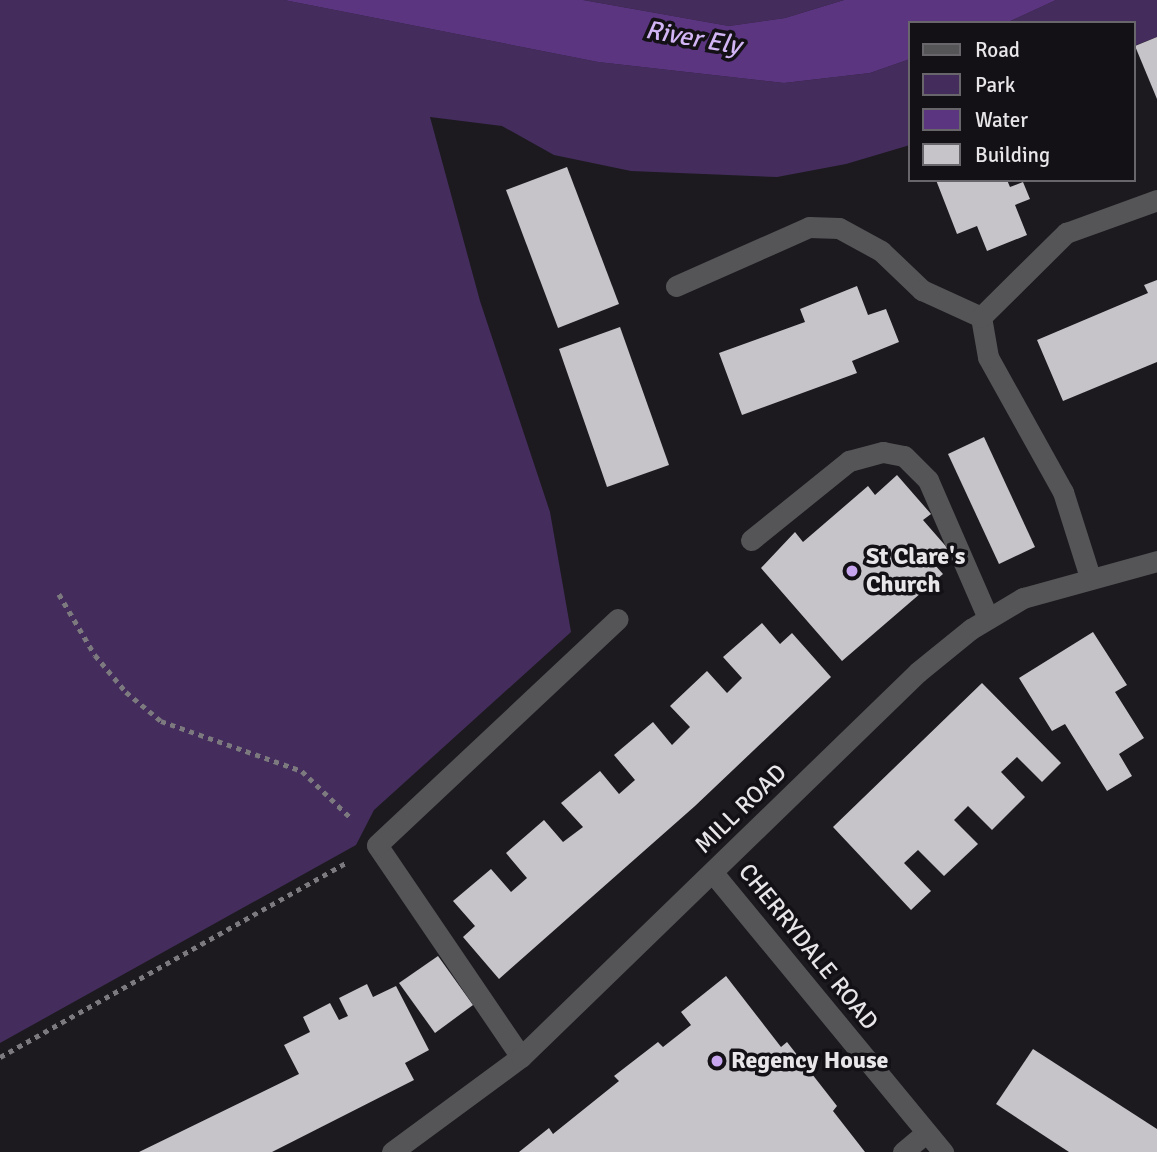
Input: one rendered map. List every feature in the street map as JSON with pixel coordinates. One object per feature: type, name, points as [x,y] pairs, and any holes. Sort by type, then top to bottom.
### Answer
[{"type":"street","points":[[981,317],[1066,233],[1157,200]]},
{"type":"street","points":[[676,286],[809,227],[839,228],[881,251],[922,290],[981,317]]},
{"type":"street","points":[[981,317],[988,357],[1063,492],[1090,577]]},
{"type":"street","points":[[751,540],[849,461],[883,452],[904,456],[928,480],[988,618]]},
{"type":"street","name":"MILL ROAD","points":[[392,1152],[521,1057],[918,672],[988,618],[1023,598],[1090,577],[1157,561]]},
{"type":"street","points":[[521,1057],[377,845],[618,619]]},
{"type":"street","name":"CHERRYDALE ROAD","points":[[713,873],[943,1152]]},
{"type":"street","points":[[903,1152],[926,1133]]},
{"type":"path","points":[[0,1057],[377,845],[302,771],[161,721],[126,692],[95,655],[59,594]]},
{"type":"green space","points":[[0,0],[284,0],[598,62],[784,83],[870,73],[908,60],[908,146],[846,164],[777,177],[631,171],[554,155],[502,126],[430,117],[480,301],[550,512],[571,632],[374,810],[356,845],[0,1043]]},
{"type":"green space","points":[[583,0],[844,0],[785,18],[729,26]]},
{"type":"green space","points":[[1056,0],[1157,0],[1157,37],[1136,45],[1136,21],[1010,21]]},
{"type":"water","name":"River Ely","points":[[284,0],[583,0],[729,26],[785,18],[844,0],[1056,0],[1010,21],[908,21],[908,60],[870,73],[784,83],[598,62]]},
{"type":"building","points":[[1157,37],[1157,99],[1136,48],[1136,46]]},
{"type":"building","points":[[567,167],[619,304],[558,328],[506,190]]},
{"type":"building","points":[[937,182],[1008,182],[1010,187],[1023,182],[1030,199],[1015,205],[1027,235],[987,251],[977,226],[957,234]]},
{"type":"building","points":[[1157,280],[1157,362],[1063,401],[1037,340],[1148,293],[1144,285]]},
{"type":"building","points":[[857,286],[868,315],[886,309],[899,342],[852,361],[857,373],[742,415],[719,353],[805,322],[800,309]]},
{"type":"building","points":[[620,327],[669,465],[607,487],[559,349]]},
{"type":"building","points":[[984,437],[1035,547],[999,564],[948,454]]},
{"type":"building","name":"St Clare's Church","points":[[897,475],[931,514],[923,520],[950,551],[934,564],[943,574],[842,661],[761,568],[795,532],[803,542],[868,486],[875,495]]},
{"type":"building","points":[[762,623],[780,644],[792,633],[831,677],[695,806],[499,979],[463,937],[475,926],[453,901],[491,869],[511,892],[527,878],[506,853],[544,820],[563,842],[583,827],[561,803],[600,771],[619,794],[635,780],[614,755],[653,722],[672,745],[690,727],[670,706],[707,671],[727,693],[742,678],[723,657]]},
{"type":"building","points":[[1093,632],[1127,685],[1115,692],[1144,738],[1119,754],[1132,776],[1107,791],[1065,724],[1052,731],[1019,678]]},
{"type":"building","points":[[982,683],[1061,763],[1042,782],[1017,757],[1001,772],[1025,797],[992,830],[968,806],[954,820],[978,844],[944,876],[918,850],[904,863],[931,891],[911,910],[833,827]]},
{"type":"building","points":[[438,956],[473,1005],[435,1033],[399,983]]},
{"type":"building","name":"Regency House","points":[[726,976],[781,1047],[787,1042],[837,1106],[833,1111],[865,1152],[519,1152],[549,1128],[553,1134],[619,1081],[614,1076],[658,1042],[663,1047],[691,1025],[681,1012]]},
{"type":"building","points":[[367,984],[373,997],[396,986],[429,1050],[405,1063],[414,1080],[272,1152],[139,1152],[299,1074],[284,1045],[310,1032],[303,1017],[330,1003],[339,1020],[348,1016],[339,998]]},
{"type":"building","points":[[1033,1049],[1157,1129],[1157,1152],[1069,1152],[996,1104]]},
{"type":"place","name":"St Clare's Church","points":[[852,571]]},
{"type":"place","name":"Regency House","points":[[717,1061]]}]
